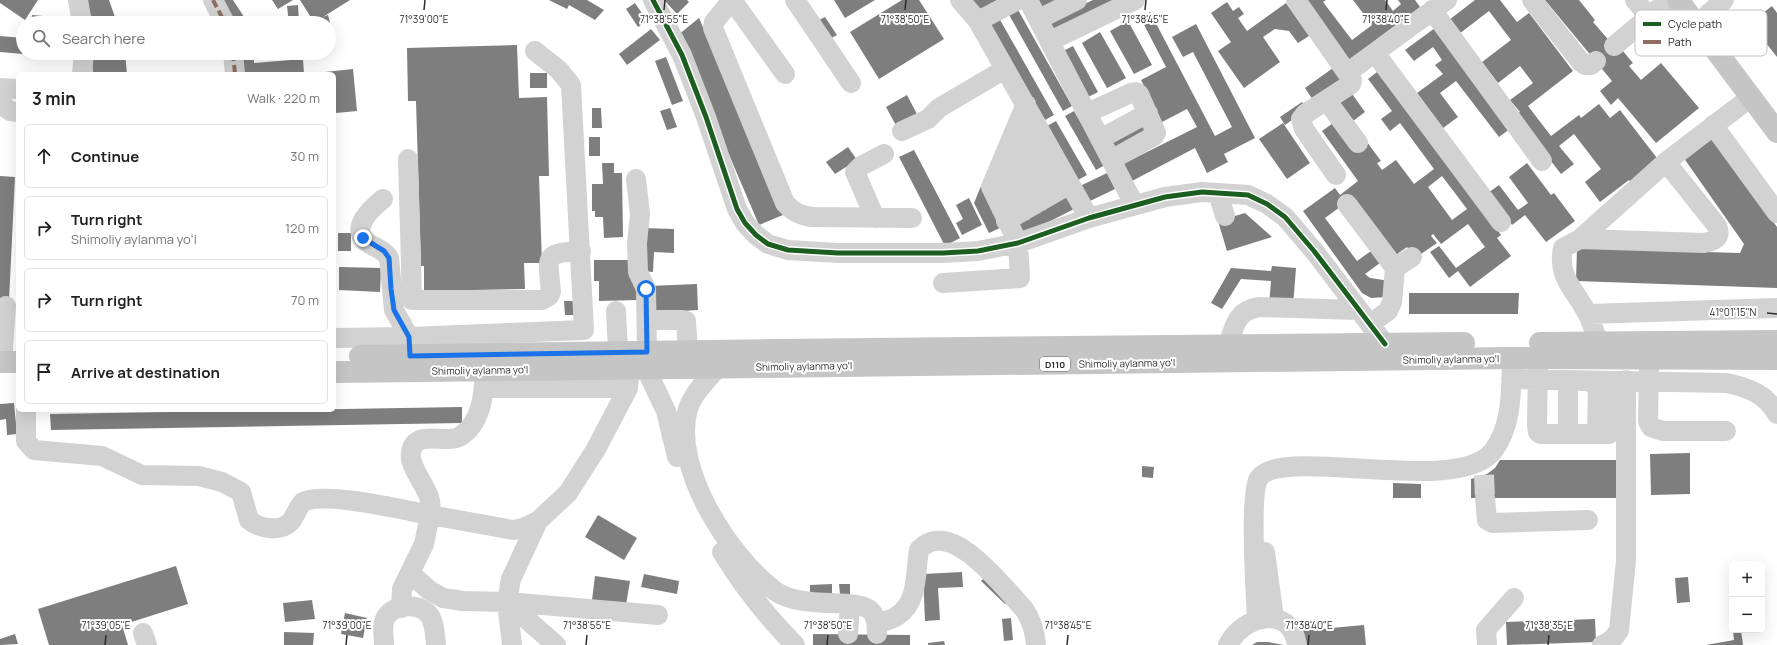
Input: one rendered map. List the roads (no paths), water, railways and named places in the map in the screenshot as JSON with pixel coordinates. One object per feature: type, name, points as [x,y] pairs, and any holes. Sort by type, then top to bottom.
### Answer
[{"type":"main road","points":[[1678,0],[1686,10]]},
{"type":"main road","points":[[1721,56],[1777,132]]},
{"type":"main road","name":"Shimoliy aylanma yoʻl","points":[[336,372],[484,371],[633,366],[718,367],[834,358],[1228,346],[1777,341]]},
{"type":"main road","name":"Shimoliy aylanma yoʻl","points":[[336,357],[410,346],[484,371],[584,353],[633,366],[688,351],[834,358],[1512,368],[1538,374],[1649,358],[1777,359]]},
{"type":"street","points":[[78,0],[81,16]]},
{"type":"street","points":[[213,0],[221,16]]},
{"type":"street","points":[[653,0],[682,55],[706,117],[737,209],[745,223],[756,235],[768,244],[788,250],[838,253],[883,254],[978,251],[1018,243],[1089,218],[1134,204],[1165,197],[1202,192],[1248,195],[1267,204],[1285,217],[1385,344]]},
{"type":"street","points":[[785,74],[732,0],[714,22],[713,28],[785,203],[792,211],[804,216],[912,218]]},
{"type":"street","points":[[795,0],[851,83]]},
{"type":"street","points":[[960,0],[978,21],[1026,104],[1048,197]]},
{"type":"street","points":[[978,21],[1018,0]]},
{"type":"street","points":[[1028,0],[1134,204]]},
{"type":"street","points":[[1039,19],[1076,0]]},
{"type":"street","points":[[1050,41],[1135,0]]},
{"type":"street","points":[[1296,0],[1352,80],[1351,84],[1305,114],[1301,119],[1301,125],[1336,175]]},
{"type":"street","points":[[1532,0],[1581,62],[1591,65],[1596,61]]},
{"type":"street","points":[[1635,0],[1643,10]]},
{"type":"street","points":[[1657,10],[1669,0]]},
{"type":"street","points":[[1713,10],[1724,0]]},
{"type":"street","points":[[1347,73],[1375,53],[1432,6],[1542,161]]},
{"type":"street","points":[[1614,46],[1635,28]]},
{"type":"street","points":[[535,51],[558,70],[571,85],[581,251],[584,353]]},
{"type":"street","points":[[1375,53],[1501,222]]},
{"type":"street","points":[[82,72],[83,60]]},
{"type":"street","points":[[234,60],[235,72]]},
{"type":"street","points":[[902,131],[928,119],[939,108],[1005,69]]},
{"type":"street","points":[[0,88],[16,89]]},
{"type":"street","points":[[1087,113],[1136,92],[1139,94],[1156,130],[1154,136],[1111,160]]},
{"type":"street","points":[[1598,342],[1588,314],[1566,280],[1561,261],[1563,248],[1580,239],[1666,162],[1751,97]]},
{"type":"street","points":[[1327,101],[1358,143]]},
{"type":"street","points":[[0,103],[10,111],[16,112]]},
{"type":"street","points":[[943,283],[1018,280],[1020,277],[1018,243],[1006,221],[991,187],[1026,104]]},
{"type":"street","points":[[1100,139],[1148,113]]},
{"type":"street","points":[[1018,123],[1048,197]]},
{"type":"street","points":[[1713,125],[1777,213]]},
{"type":"street","points":[[1009,145],[1048,197]]},
{"type":"street","points":[[875,218],[855,172],[861,166],[884,154]]},
{"type":"street","points":[[408,159],[412,300],[542,300],[549,296],[551,292],[548,262],[551,256],[558,252],[581,251]]},
{"type":"street","points":[[1580,239],[1704,244],[1714,241],[1718,237],[1719,231],[1717,226],[1666,162]]},
{"type":"street","points":[[999,168],[1048,197],[1089,218]]},
{"type":"street","points":[[26,412],[26,441],[34,450],[102,456],[142,475],[183,475],[222,482],[241,492],[249,520],[266,528],[285,526],[303,502],[320,498],[342,500],[513,530],[523,528],[538,521],[568,493],[596,449],[633,366],[646,289],[638,272],[640,214],[636,179]]},
{"type":"street","points":[[1218,193],[1225,216]]},
{"type":"street","points":[[1006,221],[1048,197]]},
{"type":"street","points":[[383,199],[365,216],[361,227],[363,238],[384,251],[389,258],[394,310],[410,346]]},
{"type":"street","points":[[1228,346],[1234,326],[1241,314],[1249,308],[1259,307],[1364,317],[1388,311],[1392,302],[1396,268],[1347,204]]},
{"type":"street","points":[[1396,268],[1412,256]]},
{"type":"street","points":[[6,306],[7,355]]},
{"type":"street","points":[[1588,314],[1777,308]]},
{"type":"street","points":[[616,311],[633,366],[666,411],[683,478],[709,530],[730,565],[754,599],[772,622],[795,645]]},
{"type":"street","points":[[658,320],[686,321],[688,351]]},
{"type":"street","points":[[336,338],[410,346],[584,330]]},
{"type":"street","points":[[1649,358],[1648,421],[1651,426],[1663,432],[1726,431]]},
{"type":"street","points":[[718,367],[696,394],[688,407],[684,436],[702,498],[717,524],[753,573],[777,593],[797,602],[862,606],[871,611],[877,629],[897,616],[912,597],[919,550],[930,542],[946,542],[956,544],[971,553],[1024,608],[1029,616],[1036,645]]},
{"type":"street","points":[[1265,619],[1253,547],[1255,503],[1258,480],[1266,472],[1276,469],[1301,466],[1409,471],[1448,469],[1473,465],[1484,468],[1503,433],[1509,408],[1512,368]]},
{"type":"street","points":[[401,608],[402,589],[424,544],[430,515],[429,496],[410,458],[412,447],[423,439],[450,439],[458,437],[465,432],[475,420],[482,402],[484,371]]},
{"type":"street","points":[[1538,374],[1626,380],[1728,383],[1748,388],[1760,394],[1772,405],[1777,414]]},
{"type":"street","points":[[1538,374],[1568,386],[1598,386],[1597,434],[1540,434],[1538,432],[1538,374]]},
{"type":"street","points":[[1602,645],[1608,643],[1616,637],[1619,630],[1625,582],[1626,380]]},
{"type":"street","points":[[1568,386],[1568,434]]},
{"type":"street","points":[[1485,498],[1487,520],[1492,523],[1588,520]]},
{"type":"street","points":[[512,645],[507,602],[511,579],[538,521]]},
{"type":"street","points":[[410,573],[429,590],[443,598],[463,601],[507,602],[658,615]]},
{"type":"street","points":[[1487,645],[1486,630],[1514,598]]},
{"type":"street","points":[[507,602],[556,645]]},
{"type":"street","points":[[848,634],[850,605]]},
{"type":"street","points":[[384,645],[383,629],[385,618],[392,610],[413,606],[422,609],[431,616],[436,645]]},
{"type":"street","points":[[1228,645],[1232,637],[1243,626],[1265,619],[1286,624],[1296,640],[1297,645]]},
{"type":"tunnel","points":[[1484,475],[1485,498]]}]
